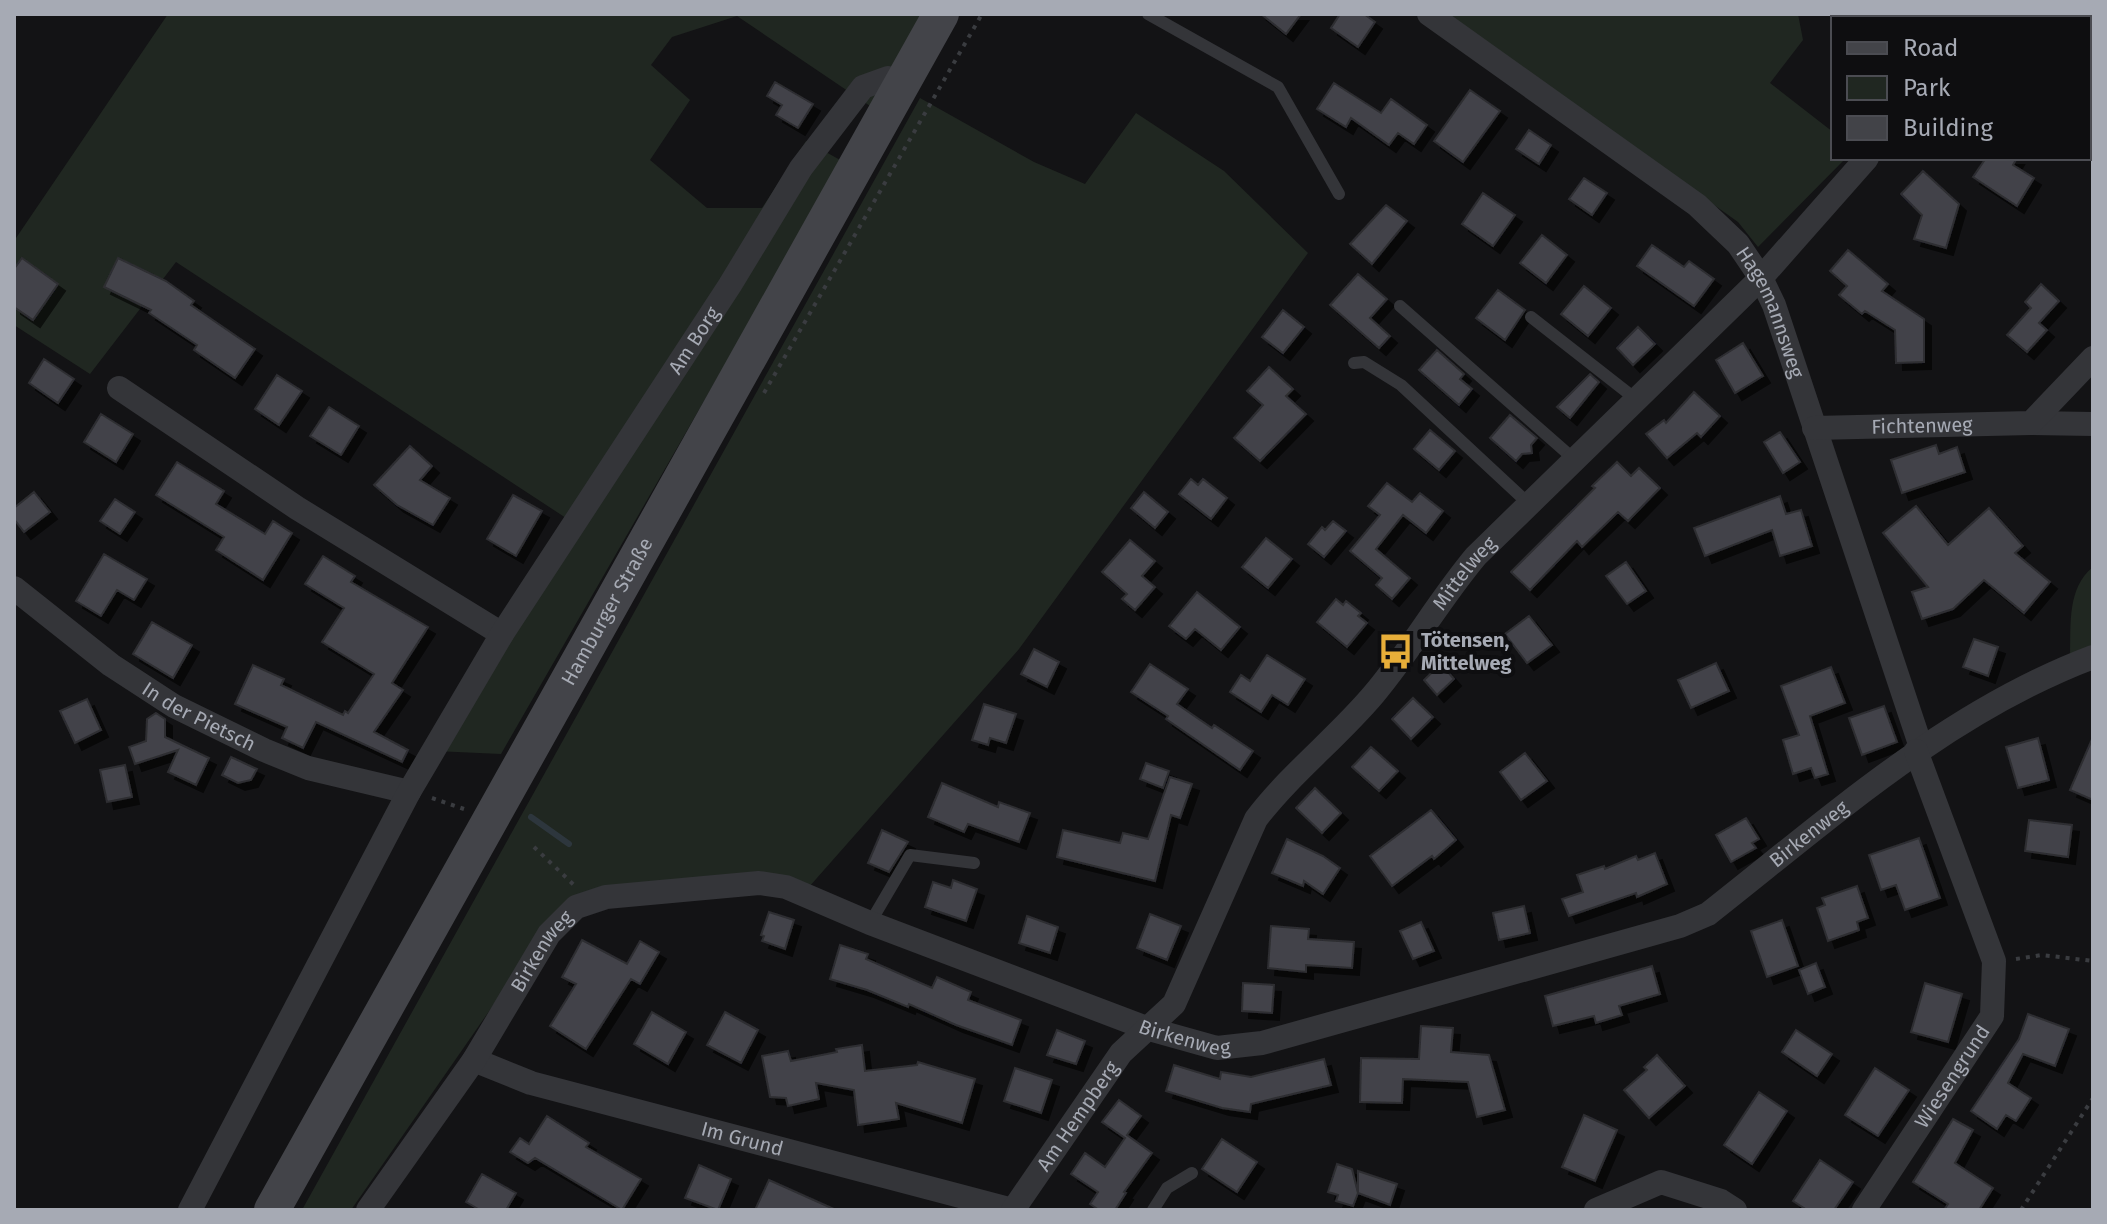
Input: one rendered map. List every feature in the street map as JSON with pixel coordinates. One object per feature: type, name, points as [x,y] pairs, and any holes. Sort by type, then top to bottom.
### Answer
[{"type":"main road","name":"Hamburger Straße","points":[[272,1210],[941,14]]},
{"type":"street","name":"Hagemannsweg","points":[[1429,14],[1697,205],[1738,244],[1761,278],[1774,305],[1919,749]]},
{"type":"street","name":"Am Borg","points":[[190,1210],[409,792],[502,634],[730,285],[801,168],[863,87],[888,78],[906,81]]},
{"type":"street","name":"Mittelweg","points":[[1149,1029],[1174,1004],[1256,819],[1271,799],[1368,700],[1404,658],[1451,586],[1476,556],[1761,278],[1865,160]]},
{"type":"street","points":[[2031,423],[2093,358]]},
{"type":"street","points":[[119,388],[297,508],[502,634]]},
{"type":"street","name":"Fichtenweg","points":[[1814,428],[2093,424]]},
{"type":"street","name":"In der Pietsch","points":[[14,588],[111,665],[174,706],[308,768],[409,792]]},
{"type":"street","name":"Birkenweg","points":[[368,1210],[474,1060],[549,934],[576,907],[590,901],[759,883],[786,887],[870,923],[1149,1029],[1217,1048],[1262,1043],[1680,926],[1708,914],[1919,749],[1973,715],[2093,657]]},
{"type":"street","name":"Wiesengrund","points":[[1864,1210],[1992,1016],[1994,961],[1919,749]]},
{"type":"street","name":"Am Hempberg","points":[[1013,1210],[1121,1053],[1149,1029]]},
{"type":"street","name":"Im Grund","points":[[474,1060],[531,1083],[1013,1210]]},
{"type":"street","points":[[1596,1210],[1661,1182],[1721,1201],[1735,1210]]},
{"type":"lane","points":[[1148,14],[1278,87],[1339,194]]},
{"type":"lane","points":[[1400,306],[1575,460]]},
{"type":"lane","points":[[1531,317],[1637,400]]},
{"type":"lane","points":[[1354,363],[1364,362],[1401,385],[1529,504]]},
{"type":"lane","points":[[870,923],[910,855],[974,863]]},
{"type":"lane","points":[[1153,1210],[1167,1188],[1192,1173]]},
{"type":"path","points":[[409,792],[464,809]]},
{"type":"path","points":[[534,847],[590,901]]},
{"type":"path","points":[[1994,961],[2042,955],[2093,961]]},
{"type":"path","points":[[2021,1210],[2093,1098]]},
{"type":"green space","points":[[168,14],[922,14],[873,108],[737,16],[672,37],[651,65],[690,100],[650,160],[707,208],[762,208],[806,141],[842,161],[501,754],[435,751],[566,518],[176,262],[90,374],[14,325],[14,241]]},
{"type":"green space","points":[[1451,14],[1798,14],[1803,40],[1770,83],[1831,130],[1831,160],[1844,160],[1758,247],[1738,222],[1450,17]]},
{"type":"green space","points":[[920,98],[1034,162],[1085,184],[1136,113],[1224,171],[1308,253],[1019,649],[809,887],[560,909],[351,1210],[302,1210]]},
{"type":"green space","points":[[2093,567],[2093,646],[2070,655],[2072,607],[2079,585]]},
{"type":"building","points":[[1261,14],[1301,14],[1286,34]]},
{"type":"building","points":[[1340,14],[1364,14],[1375,22],[1358,47],[1331,28]]},
{"type":"building","points":[[775,82],[813,104],[798,128],[776,115],[782,105],[767,96]]},
{"type":"building","points":[[1334,83],[1381,113],[1391,99],[1427,125],[1414,144],[1398,133],[1389,145],[1351,118],[1346,127],[1317,109]]},
{"type":"building","points":[[1470,90],[1500,111],[1463,162],[1434,141]]},
{"type":"building","points":[[1529,130],[1551,145],[1539,164],[1516,149]]},
{"type":"building","points":[[1985,160],[2016,160],[2013,165],[2034,178],[2017,206],[1973,177]]},
{"type":"building","points":[[1923,171],[1959,204],[1946,248],[1914,239],[1922,215],[1901,194]]},
{"type":"building","points":[[1584,178],[1607,193],[1592,215],[1569,199]]},
{"type":"building","points":[[1483,193],[1515,215],[1493,246],[1462,224]]},
{"type":"building","points":[[1386,205],[1407,221],[1372,264],[1350,244]]},
{"type":"building","points":[[1542,235],[1567,255],[1546,283],[1520,263]]},
{"type":"building","points":[[1652,245],[1684,267],[1689,261],[1714,279],[1694,306],[1637,266]]},
{"type":"building","points":[[1848,250],[1888,284],[1882,291],[1924,319],[1924,362],[1896,363],[1895,330],[1865,311],[1862,314],[1839,295],[1847,286],[1830,271]]},
{"type":"building","points":[[22,258],[58,284],[33,320],[14,307],[14,269]]},
{"type":"building","points":[[118,258],[166,281],[194,301],[191,305],[255,349],[235,378],[194,350],[197,345],[149,313],[151,310],[104,287]]},
{"type":"building","points":[[1358,274],[1387,299],[1370,318],[1390,336],[1379,348],[1330,305]]},
{"type":"building","points":[[2041,284],[2059,301],[2039,323],[2047,330],[2027,352],[2007,335],[2031,308],[2025,302]]},
{"type":"building","points":[[1584,286],[1611,308],[1588,336],[1561,314]]},
{"type":"building","points":[[1498,290],[1525,310],[1505,340],[1476,318]]},
{"type":"building","points":[[1283,310],[1304,327],[1283,353],[1262,337]]},
{"type":"building","points":[[1638,327],[1655,344],[1633,365],[1617,348]]},
{"type":"building","points":[[1743,343],[1763,376],[1735,393],[1716,360]]},
{"type":"building","points":[[1437,350],[1464,374],[1460,379],[1472,389],[1459,405],[1419,370]]},
{"type":"building","points":[[44,359],[74,379],[58,403],[29,383]]},
{"type":"building","points":[[1269,367],[1293,389],[1286,396],[1306,414],[1260,461],[1234,438],[1263,405],[1247,391]]},
{"type":"building","points":[[1590,374],[1599,382],[1570,418],[1557,407]]},
{"type":"building","points":[[277,375],[302,391],[279,425],[255,409]]},
{"type":"building","points":[[1694,392],[1720,416],[1701,437],[1697,433],[1667,458],[1646,434],[1664,420],[1666,423]]},
{"type":"building","points":[[329,407],[359,426],[341,455],[310,436]]},
{"type":"building","points":[[101,414],[133,434],[116,462],[84,442]]},
{"type":"building","points":[[1510,415],[1537,438],[1531,445],[1532,453],[1522,454],[1516,461],[1490,438]]},
{"type":"building","points":[[1430,430],[1455,451],[1439,470],[1414,449]]},
{"type":"building","points":[[1780,432],[1800,462],[1783,473],[1764,442]]},
{"type":"building","points":[[1936,445],[1939,454],[1957,447],[1965,472],[1902,493],[1891,460]]},
{"type":"building","points":[[410,446],[432,466],[420,480],[450,498],[433,525],[397,505],[374,485]]},
{"type":"building","points":[[177,462],[224,491],[216,504],[265,534],[273,521],[292,533],[263,580],[216,550],[224,537],[156,495]]},
{"type":"building","points":[[1617,462],[1631,476],[1639,468],[1660,488],[1628,521],[1618,512],[1582,547],[1577,541],[1530,590],[1511,572]]},
{"type":"building","points":[[1191,479],[1198,485],[1203,479],[1227,498],[1211,519],[1179,494]]},
{"type":"building","points":[[1387,483],[1412,502],[1420,493],[1443,511],[1426,533],[1403,515],[1376,549],[1410,578],[1392,599],[1376,585],[1382,578],[1350,551],[1380,515],[1368,506]]},
{"type":"building","points":[[34,492],[50,512],[24,532],[14,519],[14,508]]},
{"type":"building","points":[[1144,492],[1168,512],[1155,528],[1131,508]]},
{"type":"building","points":[[513,495],[542,511],[516,556],[487,539]]},
{"type":"building","points":[[1780,496],[1786,514],[1801,510],[1812,546],[1780,556],[1772,530],[1705,556],[1694,528]]},
{"type":"building","points":[[115,499],[135,512],[120,534],[100,521]]},
{"type":"building","points":[[1916,506],[1948,545],[1989,508],[2023,546],[2015,553],[2050,582],[2024,613],[1984,580],[1953,609],[1922,619],[1912,592],[1928,587],[1883,533]]},
{"type":"building","points":[[1333,521],[1346,531],[1324,557],[1308,544],[1322,527],[1325,530]]},
{"type":"building","points":[[1266,538],[1292,559],[1268,588],[1242,567]]},
{"type":"building","points":[[1130,540],[1155,561],[1142,576],[1155,587],[1135,610],[1122,599],[1127,594],[1102,572]]},
{"type":"building","points":[[104,554],[147,579],[134,600],[117,590],[101,616],[76,601]]},
{"type":"building","points":[[323,556],[355,576],[351,582],[428,627],[392,683],[403,690],[374,732],[408,750],[402,762],[316,722],[303,748],[282,738],[287,727],[235,704],[253,665],[284,679],[281,685],[343,715],[345,711],[348,713],[374,674],[322,642],[344,608],[305,584]]},
{"type":"building","points":[[1626,562],[1646,591],[1627,604],[1606,576]]},
{"type":"building","points":[[1197,592],[1240,627],[1221,650],[1195,629],[1186,639],[1169,626]]},
{"type":"building","points":[[1336,599],[1343,605],[1346,601],[1361,613],[1358,616],[1367,623],[1347,647],[1317,622]]},
{"type":"building","points":[[1529,616],[1552,645],[1527,663],[1505,634]]},
{"type":"building","points":[[152,622],[192,645],[173,678],[133,654]]},
{"type":"building","points":[[1974,639],[1998,647],[1988,676],[1963,667]]},
{"type":"building","points":[[1034,649],[1059,662],[1047,687],[1021,674]]},
{"type":"building","points":[[1267,655],[1305,679],[1288,705],[1272,695],[1261,712],[1230,692],[1241,675],[1250,681]]},
{"type":"building","points":[[1716,663],[1729,691],[1691,708],[1678,680]]},
{"type":"building","points":[[1150,664],[1188,689],[1177,704],[1253,751],[1240,770],[1131,692]]},
{"type":"building","points":[[1441,664],[1454,679],[1437,695],[1424,680]]},
{"type":"building","points":[[1831,667],[1845,703],[1810,716],[1828,774],[1815,778],[1811,768],[1793,774],[1783,740],[1799,735],[1781,686]]},
{"type":"building","points":[[1413,698],[1433,717],[1411,739],[1392,719]]},
{"type":"building","points":[[87,699],[101,730],[75,743],[60,711]]},
{"type":"building","points":[[984,704],[1016,714],[1006,743],[990,738],[988,745],[972,740]]},
{"type":"building","points":[[1884,706],[1897,742],[1862,755],[1849,718]]},
{"type":"building","points":[[156,713],[165,719],[165,737],[209,758],[196,785],[168,772],[178,750],[135,764],[129,747],[146,741],[147,719]]},
{"type":"building","points":[[2093,737],[2093,800],[2070,790]]},
{"type":"building","points":[[2038,738],[2049,780],[2018,788],[2006,747]]},
{"type":"building","points":[[1371,747],[1398,771],[1379,791],[1352,767]]},
{"type":"building","points":[[1525,753],[1547,781],[1521,800],[1500,772]]},
{"type":"building","points":[[231,757],[257,769],[251,780],[238,783],[222,775]]},
{"type":"building","points":[[1146,763],[1169,771],[1163,788],[1140,779]]},
{"type":"building","points":[[125,765],[132,797],[107,802],[100,770]]},
{"type":"building","points":[[1170,777],[1192,784],[1180,818],[1171,815],[1155,881],[1057,857],[1063,830],[1120,843],[1123,833],[1148,839]]},
{"type":"building","points":[[942,783],[998,807],[999,802],[1030,813],[1019,842],[968,824],[964,832],[928,817]]},
{"type":"building","points":[[1315,788],[1341,813],[1322,833],[1296,808]]},
{"type":"building","points":[[1431,810],[1456,840],[1434,859],[1432,856],[1392,886],[1370,856]]},
{"type":"building","points":[[1746,818],[1759,839],[1752,843],[1756,848],[1731,862],[1716,835]]},
{"type":"building","points":[[2029,820],[2072,825],[2068,857],[2025,851]]},
{"type":"building","points":[[882,830],[908,842],[889,872],[868,863]]},
{"type":"building","points":[[1919,838],[1940,898],[1905,910],[1896,885],[1881,890],[1869,855]]},
{"type":"building","points":[[1287,839],[1340,868],[1323,894],[1304,881],[1303,886],[1272,873]]},
{"type":"building","points":[[1655,853],[1667,884],[1637,897],[1636,893],[1569,916],[1562,899],[1583,892],[1577,875]]},
{"type":"building","points":[[953,880],[977,889],[966,921],[925,907],[933,882],[951,888]]},
{"type":"building","points":[[1857,886],[1868,918],[1857,922],[1859,930],[1828,941],[1817,908],[1825,905],[1822,898]]},
{"type":"building","points":[[1524,906],[1530,933],[1499,940],[1493,913]]},
{"type":"building","points":[[769,912],[794,920],[785,949],[762,941]]},
{"type":"building","points":[[1150,914],[1181,926],[1167,960],[1137,948]]},
{"type":"building","points":[[1027,916],[1058,927],[1050,953],[1019,943]]},
{"type":"building","points":[[1782,920],[1798,966],[1767,977],[1751,931]]},
{"type":"building","points":[[1421,922],[1434,951],[1413,959],[1400,931]]},
{"type":"building","points":[[1271,926],[1309,929],[1308,939],[1354,942],[1352,968],[1306,965],[1306,972],[1268,968]]},
{"type":"building","points":[[582,940],[627,964],[640,941],[659,952],[640,984],[631,979],[586,1049],[550,1026],[576,984],[562,977]]},
{"type":"building","points":[[840,945],[868,954],[866,959],[932,988],[937,977],[971,992],[968,1000],[1021,1020],[1012,1045],[909,1004],[908,1007],[830,979]]},
{"type":"building","points":[[1816,963],[1825,987],[1808,994],[1799,970]]},
{"type":"building","points":[[1652,966],[1660,994],[1619,1006],[1622,1015],[1596,1023],[1594,1016],[1553,1026],[1545,996]]},
{"type":"building","points":[[1243,983],[1274,985],[1272,1013],[1242,1011]]},
{"type":"building","points":[[1925,983],[1962,994],[1948,1042],[1911,1032]]},
{"type":"building","points":[[652,1012],[686,1032],[668,1064],[634,1044]]},
{"type":"building","points":[[725,1012],[758,1030],[741,1063],[707,1045]]},
{"type":"building","points":[[2028,1014],[2069,1029],[2055,1066],[2023,1054],[2008,1083],[2031,1098],[2016,1121],[2006,1115],[1997,1129],[1971,1111],[2019,1039]]},
{"type":"building","points":[[1421,1026],[1453,1028],[1451,1052],[1489,1055],[1505,1110],[1477,1117],[1468,1082],[1403,1079],[1402,1103],[1360,1102],[1361,1058],[1419,1059]]},
{"type":"building","points":[[1057,1030],[1085,1041],[1076,1064],[1047,1055]]},
{"type":"building","points":[[1796,1030],[1832,1054],[1817,1076],[1782,1052]]},
{"type":"building","points":[[862,1045],[865,1071],[917,1065],[918,1062],[975,1079],[962,1123],[896,1103],[899,1119],[858,1125],[854,1090],[816,1083],[819,1099],[788,1106],[786,1098],[770,1097],[762,1056],[788,1051],[791,1061]]},
{"type":"building","points":[[1657,1055],[1685,1086],[1649,1118],[1624,1090],[1647,1070],[1644,1067]]},
{"type":"building","points":[[1324,1059],[1331,1085],[1251,1104],[1250,1112],[1222,1108],[1166,1091],[1174,1065],[1220,1079],[1221,1072],[1251,1077]]},
{"type":"building","points":[[1015,1068],[1052,1080],[1041,1113],[1004,1101]]},
{"type":"building","points":[[1875,1068],[1909,1090],[1878,1136],[1845,1115]]},
{"type":"building","points":[[1759,1092],[1787,1111],[1752,1164],[1724,1145]]},
{"type":"building","points":[[1119,1100],[1141,1116],[1127,1135],[1152,1153],[1115,1210],[1099,1210],[1090,1204],[1098,1192],[1071,1174],[1085,1153],[1105,1167],[1125,1138],[1102,1122]]},
{"type":"building","points":[[1584,1115],[1617,1130],[1595,1181],[1562,1167]]},
{"type":"building","points":[[547,1116],[589,1143],[586,1147],[641,1179],[622,1210],[535,1158],[528,1163],[510,1152],[520,1138],[529,1144]]},
{"type":"building","points":[[1953,1119],[1973,1130],[1955,1163],[1993,1188],[1979,1210],[1944,1210],[1948,1204],[1913,1182]]},
{"type":"building","points":[[1222,1139],[1257,1162],[1237,1192],[1202,1169]]},
{"type":"building","points":[[1820,1160],[1853,1182],[1834,1210],[1807,1210],[1793,1201]]},
{"type":"building","points":[[1337,1164],[1352,1169],[1358,1193],[1353,1206],[1336,1201],[1338,1195],[1328,1192]]},
{"type":"building","points":[[699,1165],[731,1179],[718,1210],[685,1198]]},
{"type":"building","points":[[1358,1171],[1397,1184],[1390,1205],[1358,1193]]},
{"type":"building","points":[[482,1174],[516,1193],[506,1210],[480,1210],[466,1202]]},
{"type":"building","points":[[769,1180],[836,1210],[755,1210]]},
{"type":"waterway","points":[[531,817],[569,844]]},
{"type":"place","name":"Tötensen, Mittelweg","points":[[1395,651]]}]
